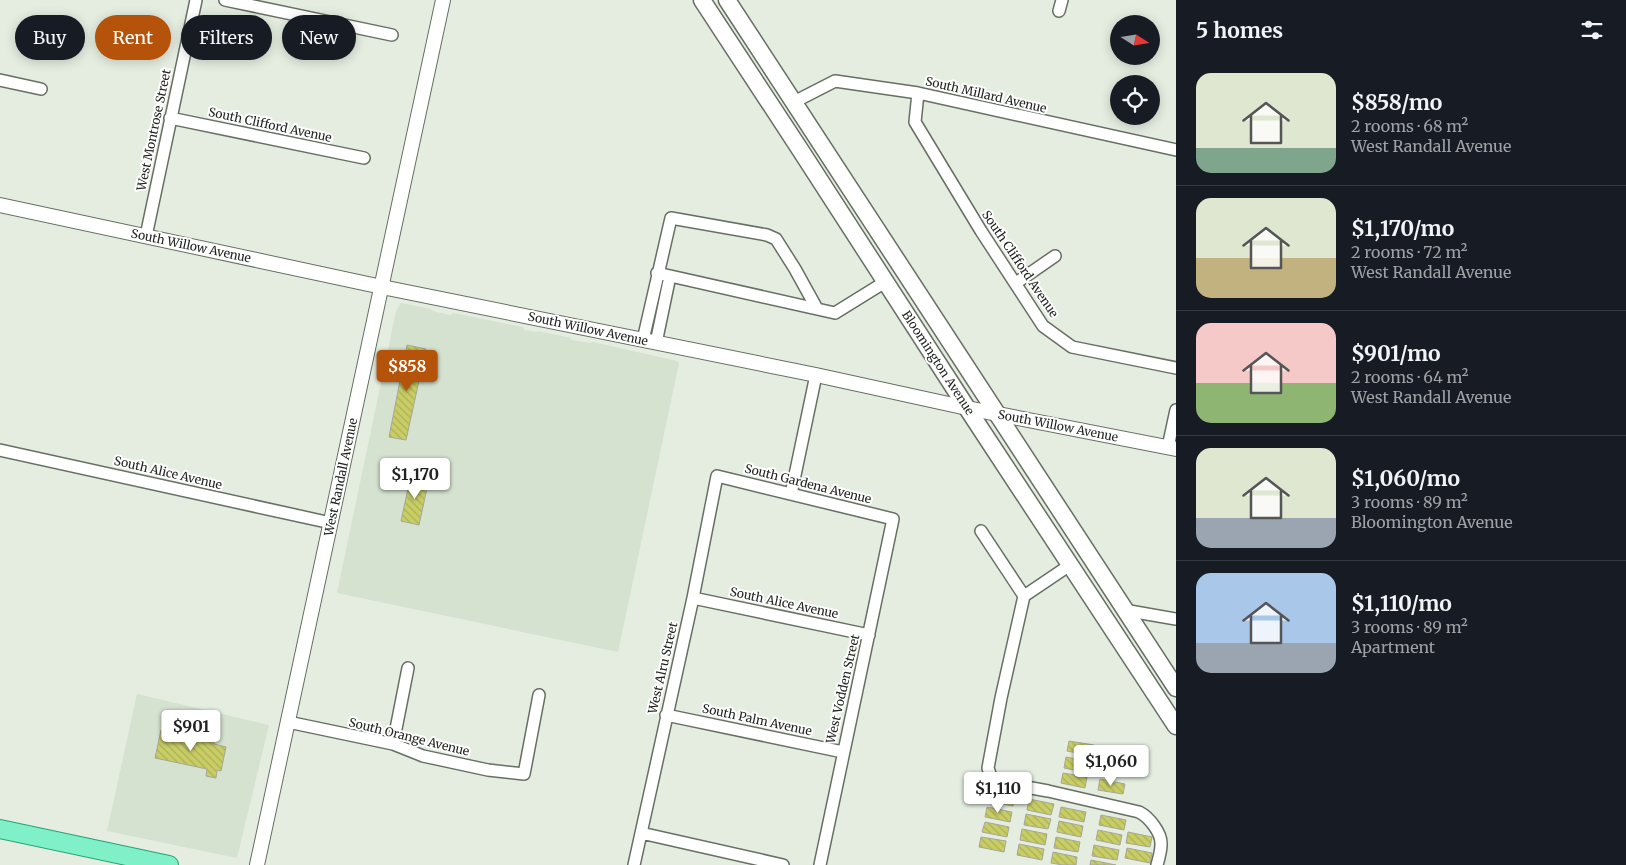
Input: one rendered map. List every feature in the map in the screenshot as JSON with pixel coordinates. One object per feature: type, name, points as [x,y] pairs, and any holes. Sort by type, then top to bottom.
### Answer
[{"type":"main road","name":"Bloomington Avenue","points":[[702,0],[1176,726]]},
{"type":"main road","name":"Bloomington Avenue","points":[[727,0],[792,103],[998,414],[1176,688]]},
{"type":"main road","points":[[0,829],[169,865]]},
{"type":"street","name":"West Montrose Street","points":[[146,236],[196,0]]},
{"type":"street","points":[[225,0],[392,34]]},
{"type":"street","name":"West Randall Avenue","points":[[258,865],[443,0]]},
{"type":"street","points":[[0,80],[41,89]]},
{"type":"street","name":"South Millard Avenue","points":[[792,103],[835,81],[918,93],[1176,150]]},
{"type":"street","name":"South Clifford Avenue","points":[[918,93],[915,122],[962,201],[1043,326],[1072,347],[1176,368]]},
{"type":"street","name":"South Clifford Avenue","points":[[170,118],[364,158]]},
{"type":"street","name":"South Willow Avenue","points":[[0,205],[382,287],[816,375],[967,408],[1172,448]]},
{"type":"street","points":[[649,341],[658,273],[671,218],[767,235],[776,239],[816,307]]},
{"type":"street","points":[[1016,283],[1055,256]]},
{"type":"street","points":[[658,273],[816,307],[835,313],[885,282]]},
{"type":"street","points":[[649,341],[670,276]]},
{"type":"street","points":[[791,494],[816,375]]},
{"type":"street","points":[[1172,448],[1176,410]]},
{"type":"street","name":"South Alice Avenue","points":[[0,450],[331,523]]},
{"type":"street","name":"South Gardena Avenue","points":[[717,476],[893,519]]},
{"type":"street","name":"West Alru Street","points":[[634,865],[693,598],[717,476]]},
{"type":"street","name":"West Vodden Street","points":[[820,865],[893,519]]},
{"type":"street","points":[[981,531],[1024,596]]},
{"type":"street","points":[[1070,565],[1024,596],[1000,698],[988,768],[991,777],[1026,787],[1139,812],[1146,816],[1160,836],[1162,843],[1157,865]]},
{"type":"street","name":"South Alice Avenue","points":[[693,598],[870,635]]},
{"type":"street","points":[[1124,610],[1176,619]]},
{"type":"street","points":[[393,744],[408,668]]},
{"type":"street","name":"South Orange Avenue","points":[[288,722],[393,744],[423,756],[488,770],[524,774],[539,695]]},
{"type":"street","name":"South Palm Avenue","points":[[666,715],[843,752]]},
{"type":"street","points":[[641,833],[783,865]]},
{"type":"shaded area","points":[[401,303],[450,315],[453,313],[523,327],[524,330],[538,331],[571,338],[572,340],[593,342],[679,363],[618,652],[337,593],[396,311]]},
{"type":"shaded area","points":[[137,694],[269,725],[237,858],[107,831]]},
{"type":"building","points":[[407,345],[426,349],[406,440],[389,437]]},
{"type":"building","points":[[411,475],[429,479],[419,525],[401,521]]},
{"type":"building","points":[[161,730],[214,741],[214,744],[226,747],[221,771],[217,770],[216,778],[206,776],[207,769],[155,758]]},
{"type":"building","points":[[1069,741],[1094,745],[1092,756],[1067,751]]},
{"type":"building","points":[[1066,757],[1090,762],[1088,773],[1064,768]]},
{"type":"building","points":[[1063,773],[1087,777],[1085,788],[1061,783]]},
{"type":"building","points":[[1100,779],[1125,784],[1123,794],[1098,790]]},
{"type":"building","points":[[990,791],[1015,796],[1013,806],[988,801]]},
{"type":"building","points":[[1029,799],[1054,804],[1051,815],[1027,810]]},
{"type":"building","points":[[987,807],[1012,812],[1010,822],[985,817]]},
{"type":"building","points":[[1061,807],[1086,812],[1084,822],[1059,817]]},
{"type":"building","points":[[1026,814],[1051,819],[1048,829],[1024,825]]},
{"type":"building","points":[[1101,815],[1126,820],[1124,830],[1099,825]]},
{"type":"building","points":[[1059,821],[1083,826],[1081,837],[1057,832]]},
{"type":"building","points":[[985,822],[1009,827],[1007,837],[982,832]]},
{"type":"building","points":[[1022,829],[1047,834],[1045,845],[1020,840]]},
{"type":"building","points":[[1098,830],[1122,835],[1120,845],[1096,840]]},
{"type":"building","points":[[1128,832],[1152,837],[1150,847],[1126,843]]},
{"type":"building","points":[[981,837],[1006,841],[1004,852],[979,847]]},
{"type":"building","points":[[1056,837],[1080,842],[1078,852],[1054,848]]},
{"type":"building","points":[[1019,844],[1044,849],[1042,860],[1017,855]]},
{"type":"building","points":[[1094,845],[1119,850],[1117,860],[1092,856]]},
{"type":"building","points":[[1127,848],[1152,853],[1150,863],[1125,858]]},
{"type":"building","points":[[1053,852],[1077,857],[1076,865],[1051,863]]},
{"type":"building","points":[[1091,860],[1116,865],[1090,865]]}]
